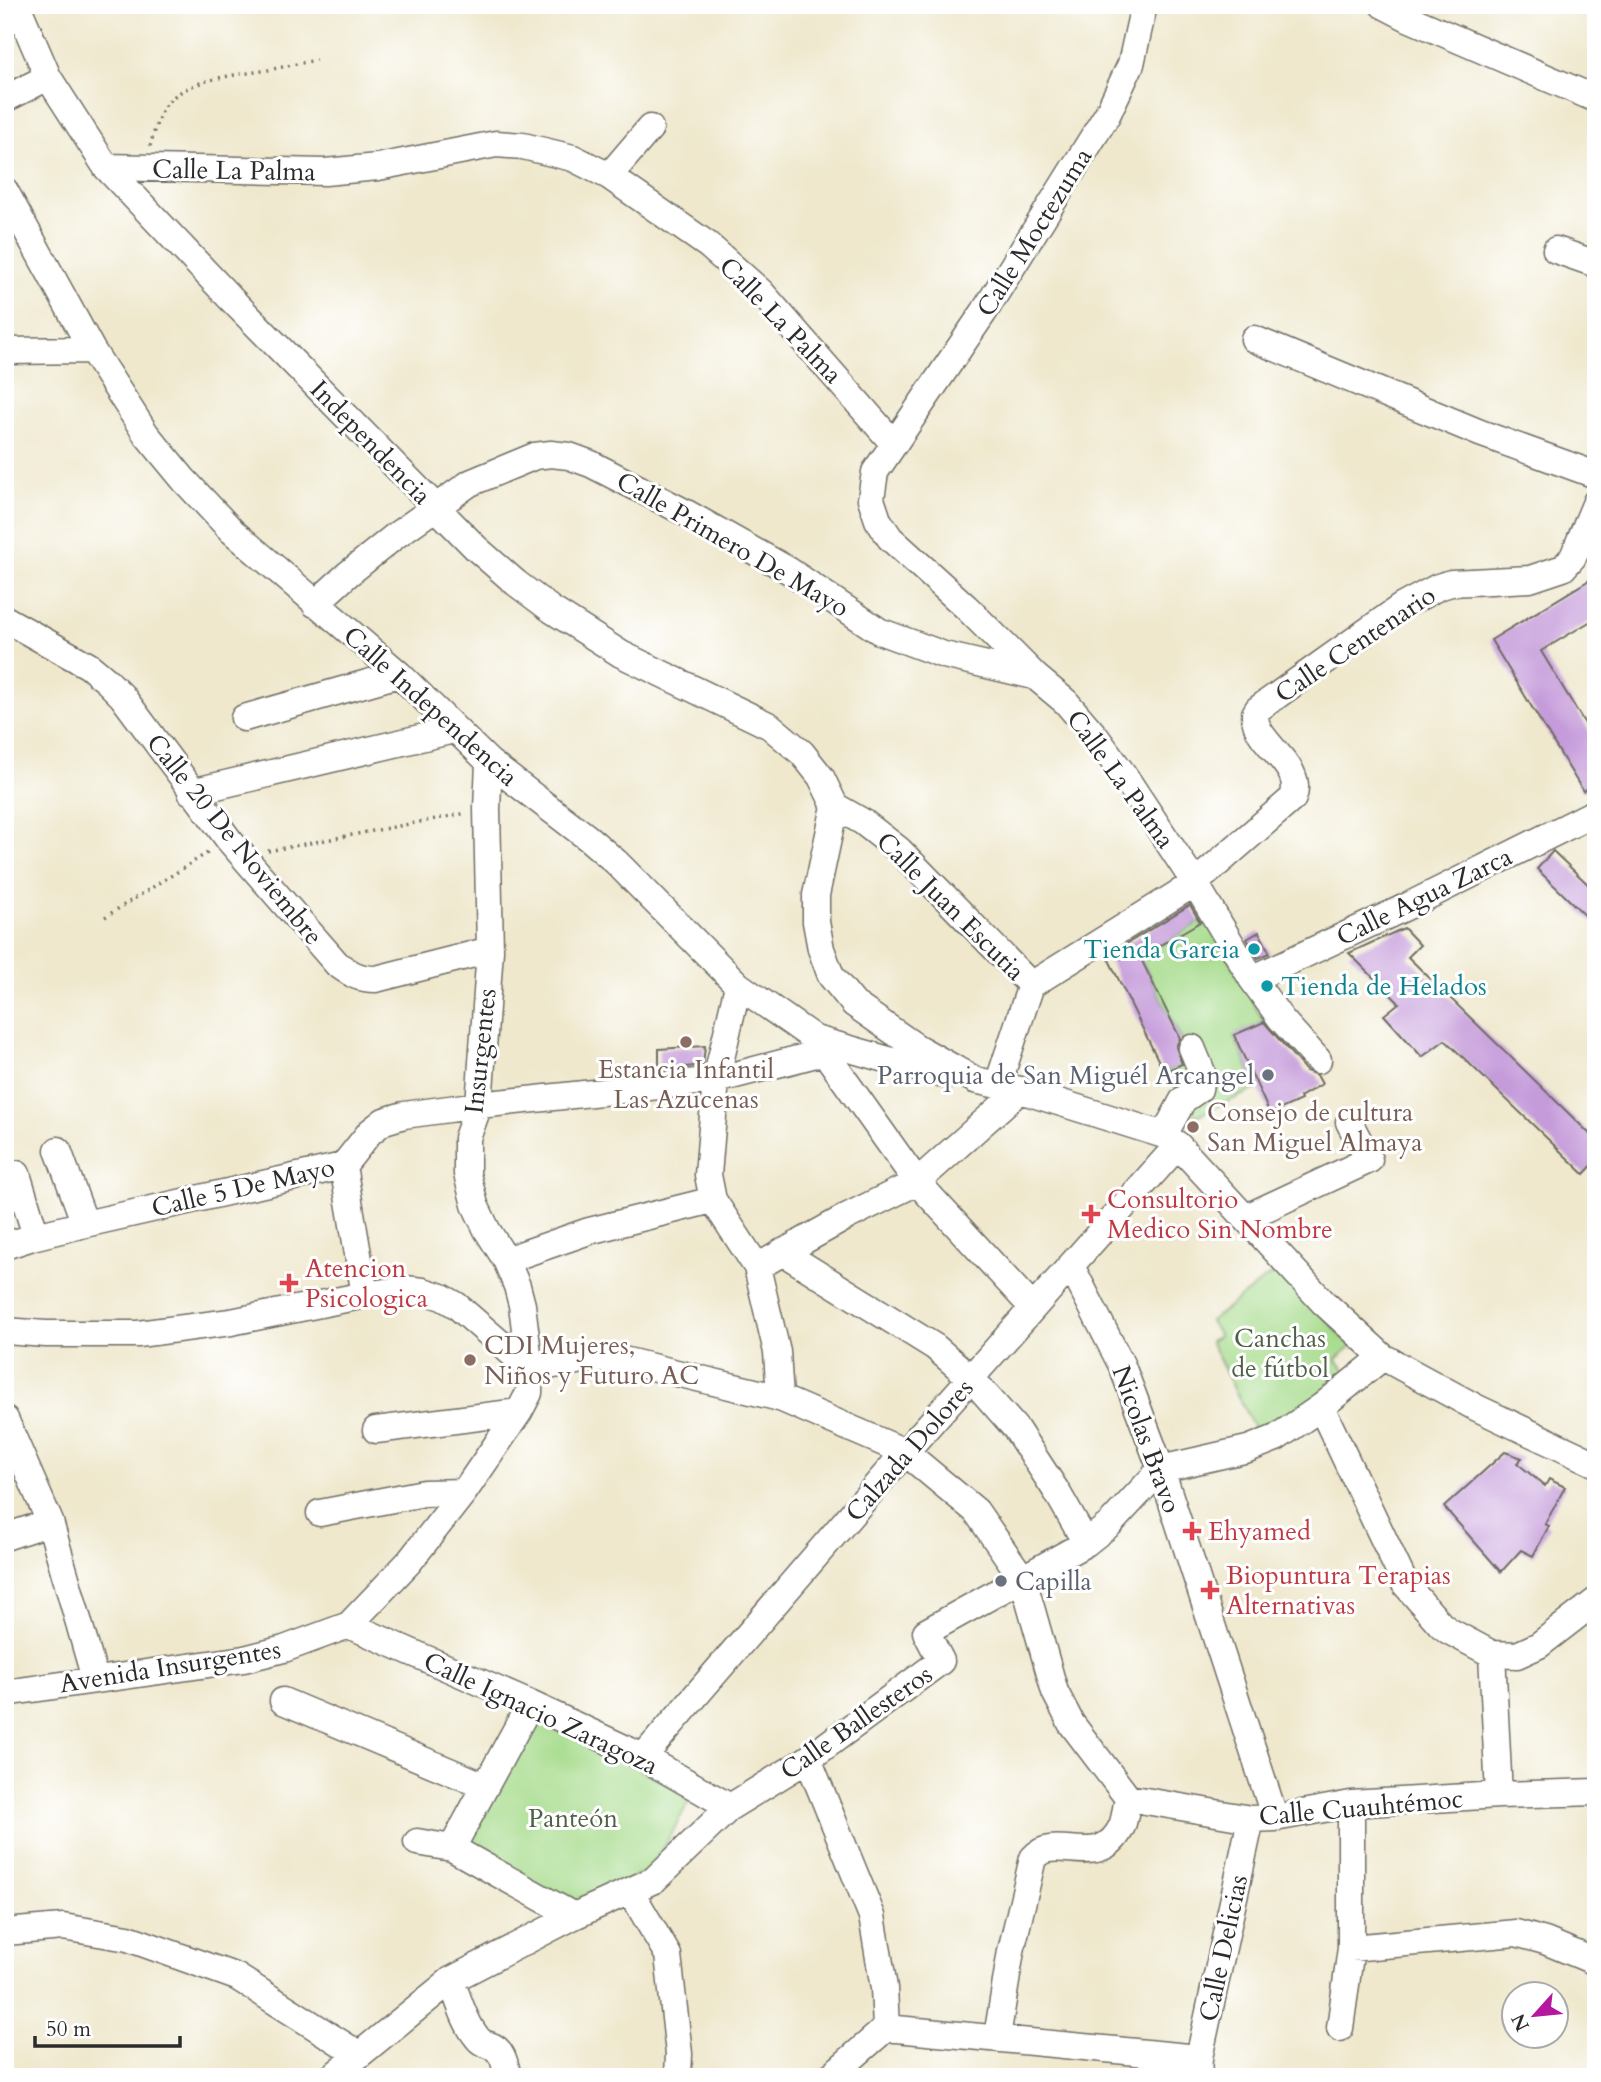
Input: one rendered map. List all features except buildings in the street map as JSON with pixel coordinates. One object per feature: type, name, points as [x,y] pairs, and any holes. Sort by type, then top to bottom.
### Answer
[{"type":"street","name":"Independencia","points":[[17,5],[47,77],[106,167],[435,508],[486,557],[552,610],[621,654],[770,726],[802,753],[821,777],[835,806]]},
{"type":"street","name":"Calle Moctezuma","points":[[894,444],[984,312],[1107,114],[1130,64],[1144,5]]},
{"type":"street","points":[[1382,5],[1596,99]]},
{"type":"street","points":[[5,99],[47,77]]},
{"type":"street","points":[[610,176],[650,128]]},
{"type":"street","name":"Calle La Palma","points":[[106,167],[325,172],[378,167],[496,144],[523,146],[573,158],[610,176],[708,245],[761,292],[894,444],[875,472],[871,499],[878,520],[890,538],[966,607],[1036,677],[1066,702],[1096,737],[1195,883],[1252,979],[1281,1019],[1318,1060]]},
{"type":"street","name":"Calle Independencia","points":[[5,191],[92,350],[146,434],[232,531],[398,674],[489,762],[617,862],[738,985],[820,1046],[998,1085]]},
{"type":"street","points":[[1556,250],[1596,264]]},
{"type":"street","points":[[1254,340],[1480,433],[1596,475]]},
{"type":"street","points":[[5,351],[92,350]]},
{"type":"street","name":"Calle Primero De Mayo","points":[[316,604],[395,536],[470,484],[514,463],[551,454],[569,456],[626,481],[788,570],[879,631],[944,655],[1036,677]]},
{"type":"street","name":"Calle Centenario","points":[[1195,883],[1293,798],[1296,791],[1289,768],[1257,726],[1255,714],[1258,709],[1401,607],[1430,591],[1451,583],[1530,579],[1563,568],[1573,557],[1596,502]]},
{"type":"street","name":"Calle 20 De Noviembre","points":[[5,619],[89,666],[122,696],[235,848],[337,964],[351,974],[363,979],[376,979],[490,950]]},
{"type":"street","points":[[244,718],[398,674]]},
{"type":"street","points":[[191,792],[454,730]]},
{"type":"street","name":"Insurgentes","points":[[489,762],[487,809],[490,950],[479,1105],[467,1138],[467,1174],[475,1205],[506,1260],[517,1286],[530,1369]]},
{"type":"street","points":[[835,806],[816,895],[816,922],[821,949],[831,976],[854,1004],[881,1024],[998,1085],[1171,1140],[1323,1302],[1383,1357],[1475,1407],[1596,1464]]},
{"type":"street","name":"Calle Juan Escutia","points":[[835,806],[863,822],[899,850],[1031,985]]},
{"type":"street","name":"Calle Agua Zarca","points":[[1252,979],[1410,905],[1596,812]]},
{"type":"street","points":[[757,1267],[917,1182],[998,1085],[1031,985],[1195,883]]},
{"type":"street","points":[[738,985],[716,1080],[708,1175],[713,1199],[757,1267],[777,1352],[780,1398]]},
{"type":"street","points":[[820,1046],[917,1182],[1032,1307]]},
{"type":"street","name":"Calle 5 De Mayo","points":[[5,1246],[85,1224],[343,1166],[370,1132],[384,1121],[404,1115],[716,1080],[820,1046]]},
{"type":"street","name":"Calzada Dolores","points":[[643,1757],[905,1452],[1071,1266],[1171,1140],[1183,1100],[1199,1089],[1202,1072],[1192,1048]]},
{"type":"street","points":[[1245,1218],[1369,1160],[1349,1122]]},
{"type":"street","points":[[58,1150],[85,1224]]},
{"type":"street","points":[[343,1166],[365,1295]]},
{"type":"street","points":[[17,1174],[36,1236]]},
{"type":"street","points":[[506,1260],[589,1230],[713,1199]]},
{"type":"street","points":[[782,1252],[935,1347],[972,1379],[1016,1429],[1086,1543]]},
{"type":"street","name":"Nicolas Bravo","points":[[1071,1266],[1122,1366],[1161,1469],[1263,1818]]},
{"type":"street","points":[[5,1331],[138,1334],[231,1322],[365,1295],[405,1289],[423,1291],[456,1305],[530,1369],[584,1360],[619,1359],[780,1398],[905,1452],[976,1511],[1023,1579],[1055,1692],[1071,1723],[1128,1798],[1123,1824],[1109,1843],[1093,1851],[1046,1849],[1033,1858],[1011,1951],[997,2037]]},
{"type":"street","points":[[1161,1469],[1248,1449],[1276,1438],[1383,1357]]},
{"type":"street","name":"Avenida Insurgentes","points":[[5,1693],[244,1659],[284,1649],[349,1625],[409,1562],[464,1492],[519,1412],[529,1393],[530,1369]]},
{"type":"street","points":[[1321,1406],[1405,1584],[1441,1625],[1492,1654],[1517,1655],[1539,1645],[1596,1601]]},
{"type":"street","points":[[376,1430],[519,1412]]},
{"type":"street","points":[[5,1419],[50,1522],[96,1679]]},
{"type":"street","name":"Calle Ballesteros","points":[[332,2077],[451,1980],[574,1916],[654,1880],[730,1807],[808,1759],[941,1661],[926,1632],[1086,1543],[1110,1524],[1161,1469]]},
{"type":"street","points":[[320,1513],[424,1493],[464,1492]]},
{"type":"street","points":[[5,1537],[50,1522]]},
{"type":"street","name":"Calle Ignacio Zaragoza","points":[[349,1625],[643,1757],[730,1807]]},
{"type":"street","points":[[1492,1654],[1499,1795]]},
{"type":"street","points":[[283,1700],[485,1786]]},
{"type":"street","points":[[452,1848],[530,1704]]},
{"type":"street","points":[[808,1759],[872,1916],[884,1988],[886,2028]]},
{"type":"street","name":"Calle Cuauhtémoc","points":[[1128,1798],[1263,1818],[1351,1804],[1596,1792]]},
{"type":"street","points":[[1340,2028],[1350,1948],[1351,1804]]},
{"type":"street","name":"Calle Delicias","points":[[1199,2067],[1263,1818]]},
{"type":"street","points":[[417,1842],[452,1848],[574,1916]]},
{"type":"street","points":[[631,1892],[667,1955],[679,2054],[678,2077]]},
{"type":"street","points":[[5,1932],[63,1927],[128,1938],[237,1977],[358,2054]]},
{"type":"street","points":[[1350,1948],[1516,1933],[1545,1941],[1596,1962]]},
{"type":"street","points":[[451,1980],[472,2030],[483,2044],[492,2045],[498,2050],[508,2077]]},
{"type":"street","points":[[830,2077],[886,2028],[997,2037],[1199,2067]]},
{"type":"path","points":[[143,168],[161,112],[180,92],[195,85],[234,75],[316,60]]},
{"type":"path","points":[[105,917],[235,848],[487,809]]},
{"type":"green space","points":[[1207,918],[1264,1022],[1234,1036],[1258,1088],[1196,1116],[1167,1071],[1191,1059],[1140,957]]},
{"type":"green space","name":"Canchas de fútbol","points":[[1278,1269],[1352,1346],[1336,1359],[1349,1375],[1258,1436],[1210,1341],[1219,1336],[1210,1321]]},
{"type":"green space","name":"Panteón","points":[[534,1714],[692,1796],[652,1869],[577,1905],[464,1846]]},
{"type":"place","name":"Tienda Garcia","points":[[1254,949]]},
{"type":"place","name":"Tienda de Helados","points":[[1267,986]]},
{"type":"place","name":"Estancia Infantil Las Azucenas","points":[[686,1042]]},
{"type":"place","name":"Parroquia de San Miguél Arcangel","points":[[1268,1075]]},
{"type":"place","name":"Consejo de cultura San Miguel Almaya","points":[[1193,1127]]},
{"type":"place","name":"Consultorio Medico Sin Nombre","points":[[1091,1214]]},
{"type":"place","name":"Atencion Psicologica","points":[[289,1283]]},
{"type":"place","name":"CDI Mujeres, Niños y Futuro AC","points":[[470,1360]]},
{"type":"place","name":"Ehyamed","points":[[1192,1531]]},
{"type":"place","name":"Capilla","points":[[1001,1581]]},
{"type":"place","name":"Biopuntura Terapias Alternativas","points":[[1210,1590]]}]
